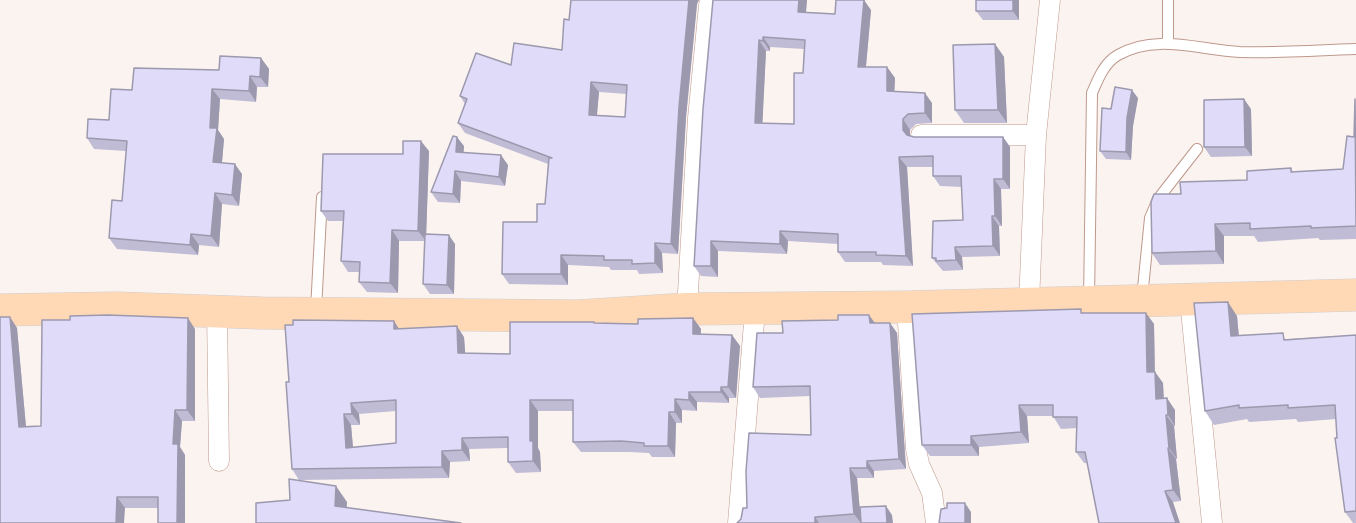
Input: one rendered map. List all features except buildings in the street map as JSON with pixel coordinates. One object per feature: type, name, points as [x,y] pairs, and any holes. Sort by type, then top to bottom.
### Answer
[{"type":"main road","points":[[0,310],[116,308],[316,314],[578,316],[687,309],[755,310],[1356,296]]},
{"type":"street","points":[[1029,303],[1036,135],[1050,0]]},
{"type":"street","points":[[687,309],[698,118],[709,4]]},
{"type":"street","points":[[921,135],[1036,135]]},
{"type":"street","points":[[1191,300],[1212,523]]},
{"type":"street","points":[[907,307],[916,449],[919,464],[932,493],[936,523]]},
{"type":"street","points":[[217,310],[219,460]]},
{"type":"street","points":[[738,523],[755,310]]},
{"type":"lane","points":[[1168,0],[1168,43]]},
{"type":"lane","points":[[1089,302],[1092,93],[1102,70],[1116,56],[1140,46],[1168,43],[1239,52],[1356,50]]},
{"type":"lane","points":[[1142,301],[1150,218],[1158,199],[1197,149]]},
{"type":"lane","points":[[316,314],[322,188]]}]
